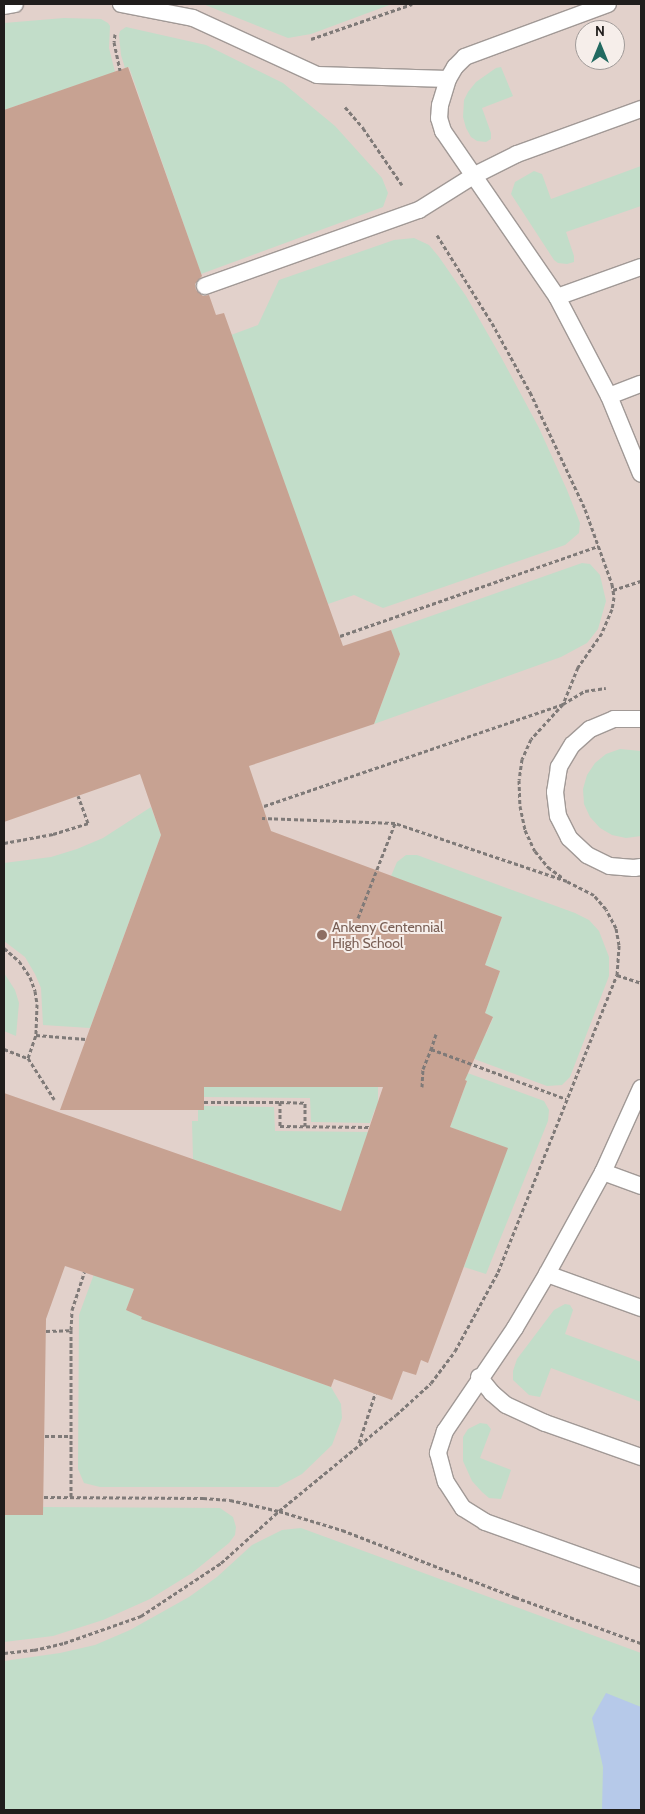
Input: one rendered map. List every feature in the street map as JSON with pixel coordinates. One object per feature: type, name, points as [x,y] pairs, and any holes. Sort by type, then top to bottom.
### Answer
[{"type":"lane","points":[[4,6],[15,4]]},
{"type":"lane","points":[[122,4],[193,18],[317,74],[382,79],[448,79]]},
{"type":"lane","points":[[608,4],[465,57],[455,67],[448,79],[440,105],[440,118],[443,130],[473,176],[557,297],[609,396],[641,474]]},
{"type":"lane","points":[[205,286],[419,210],[473,176],[517,154],[641,109]]},
{"type":"lane","points":[[557,297],[641,267]]},
{"type":"lane","points":[[609,396],[641,384]]},
{"type":"lane","points":[[641,719],[614,720],[590,729],[572,746],[559,767],[555,792],[558,816],[570,838],[587,856],[610,866],[641,867]]},
{"type":"lane","points":[[641,1088],[603,1172],[548,1274],[515,1328],[479,1377],[445,1431],[438,1453],[446,1482],[462,1508],[484,1522],[641,1578]]},
{"type":"lane","points":[[603,1172],[641,1186]]},
{"type":"lane","points":[[548,1274],[641,1308]]},
{"type":"lane","points":[[479,1377],[506,1406],[641,1457]]},
{"type":"path","points":[[271,53],[412,4]]},
{"type":"path","points":[[115,32],[114,42],[120,70]]},
{"type":"path","points":[[317,74],[363,128],[450,255],[481,306],[530,392],[564,463],[599,546],[613,590],[612,609],[602,633],[570,682]]},
{"type":"path","points":[[340,636],[599,546]]},
{"type":"path","points":[[613,590],[641,581]]},
{"type":"path","points":[[264,806],[563,704]]},
{"type":"path","points":[[4,843],[53,834],[88,823],[78,796]]},
{"type":"path","points":[[4,1653],[34,1650],[64,1643],[141,1616],[220,1563],[431,1383],[455,1352],[498,1272],[616,975],[619,945],[616,928],[606,909],[594,895],[567,881],[396,823],[262,818]]},
{"type":"path","points":[[358,918],[396,823]]},
{"type":"path","points":[[4,948],[19,961],[32,984],[37,1004],[36,1035],[28,1058]]},
{"type":"path","points":[[616,975],[641,983]]},
{"type":"path","points":[[422,1087],[423,1069],[436,1034]]},
{"type":"path","points":[[36,1035],[86,1038]]},
{"type":"path","points":[[4,1049],[28,1058],[54,1099]]},
{"type":"path","points":[[431,1049],[566,1099]]},
{"type":"path","points":[[204,1102],[306,1103],[306,1126]]},
{"type":"path","points":[[280,1102],[280,1126],[369,1127]]},
{"type":"path","points":[[71,1497],[72,1310],[84,1272]]},
{"type":"path","points":[[46,1331],[71,1330]]},
{"type":"path","points":[[359,1445],[375,1394]]},
{"type":"path","points":[[44,1436],[71,1436]]},
{"type":"path","points":[[44,1497],[203,1498],[230,1500],[279,1511],[342,1530],[641,1644]]},
{"type":"shaded area","name":"Ankeny Centennial High School","points":[[4,4],[641,4],[641,1810],[4,1810]]},
{"type":"green space","points":[[203,4],[392,4],[311,34],[288,38]]},
{"type":"green space","points":[[64,18],[101,19],[108,23],[110,26],[109,48],[115,72],[4,110],[4,23]]},
{"type":"green space","points":[[126,27],[206,45],[283,83],[335,126],[382,178],[388,193],[383,207],[201,274],[129,67],[125,68],[121,55],[119,35],[120,31]]},
{"type":"green space","points":[[501,67],[513,96],[482,108],[491,133],[491,139],[486,142],[477,141],[471,137],[466,128],[463,117],[464,100],[476,82],[496,68]]},
{"type":"green space","points":[[641,166],[641,206],[566,232],[574,256],[574,262],[567,264],[558,263],[554,260],[511,194],[515,182],[534,171],[542,174],[551,199]]},
{"type":"green space","points":[[414,238],[429,245],[439,257],[466,296],[501,357],[539,428],[567,490],[580,523],[579,533],[565,545],[383,608],[354,595],[328,604],[231,335],[258,325],[279,280],[394,240]]},
{"type":"green space","points":[[582,563],[590,564],[600,575],[606,601],[598,629],[587,643],[561,657],[374,724],[400,654],[391,630]]},
{"type":"green space","points":[[620,749],[641,751],[641,836],[626,838],[612,835],[600,828],[590,817],[584,804],[583,789],[587,775],[595,763],[606,754]]},
{"type":"green space","points":[[151,807],[161,835],[90,1028],[43,1025],[41,988],[35,974],[25,957],[4,941],[4,863],[51,857],[77,849],[103,838]]},
{"type":"green space","points":[[406,855],[417,855],[575,913],[589,920],[599,931],[609,957],[609,976],[570,1077],[562,1085],[547,1086],[442,1047],[458,1034],[486,1034],[493,1018],[485,1013],[500,971],[485,965],[502,917],[391,876],[397,862]]},
{"type":"green space","points":[[4,973],[15,990],[19,1003],[16,1036],[4,1031]]},
{"type":"green space","points":[[443,1064],[544,1101],[549,1110],[548,1121],[486,1274],[464,1267],[507,1148],[450,1127],[467,1081],[441,1071]]},
{"type":"green space","points":[[204,1087],[378,1087],[378,1110],[375,1109],[370,1123],[311,1122],[310,1098],[204,1097]]},
{"type":"green space","points":[[204,1106],[274,1107],[275,1131],[373,1132],[341,1211],[193,1159],[192,1121],[198,1121],[198,1110],[204,1110]]},
{"type":"green space","points":[[94,1274],[134,1289],[126,1310],[142,1317],[142,1319],[331,1387],[341,1404],[342,1418],[332,1445],[302,1474],[278,1487],[100,1487],[84,1483],[78,1469],[79,1315]]},
{"type":"green space","points":[[565,1304],[570,1305],[573,1310],[565,1334],[641,1362],[641,1402],[551,1368],[540,1397],[529,1395],[513,1380],[513,1371],[517,1359],[554,1310]]},
{"type":"green space","points":[[480,1423],[487,1424],[491,1429],[480,1458],[511,1470],[501,1499],[489,1498],[482,1492],[472,1481],[463,1461],[463,1437],[468,1429]]},
{"type":"green space","points":[[43,1507],[220,1508],[233,1517],[236,1527],[235,1535],[229,1543],[192,1573],[150,1599],[103,1620],[53,1636],[4,1642],[4,1515],[43,1515]]},
{"type":"green space","points":[[301,1528],[641,1653],[641,1810],[4,1810],[4,1661],[60,1653],[95,1645],[130,1630],[189,1597],[217,1577],[252,1545],[282,1530]]},
{"type":"water","points":[[606,1693],[641,1707],[641,1810],[602,1810],[603,1767],[592,1718]]},
{"type":"building","name":"Ankeny Centennial High School","points":[[128,67],[202,276],[195,284],[196,290],[203,296],[209,295],[216,315],[224,313],[343,646],[391,630],[400,654],[374,724],[249,766],[271,831],[502,917],[485,965],[500,971],[485,1013],[493,1017],[465,1080],[467,1081],[450,1127],[508,1148],[428,1363],[421,1360],[416,1375],[403,1371],[392,1400],[334,1379],[331,1387],[141,1319],[142,1317],[126,1310],[134,1289],[65,1266],[46,1319],[43,1515],[4,1515],[4,1093],[341,1211],[383,1087],[204,1087],[204,1110],[60,1110],[161,835],[140,774],[4,822],[4,110]]},
{"type":"place","name":"Ankeny Centennial High School","points":[[322,935]]}]
